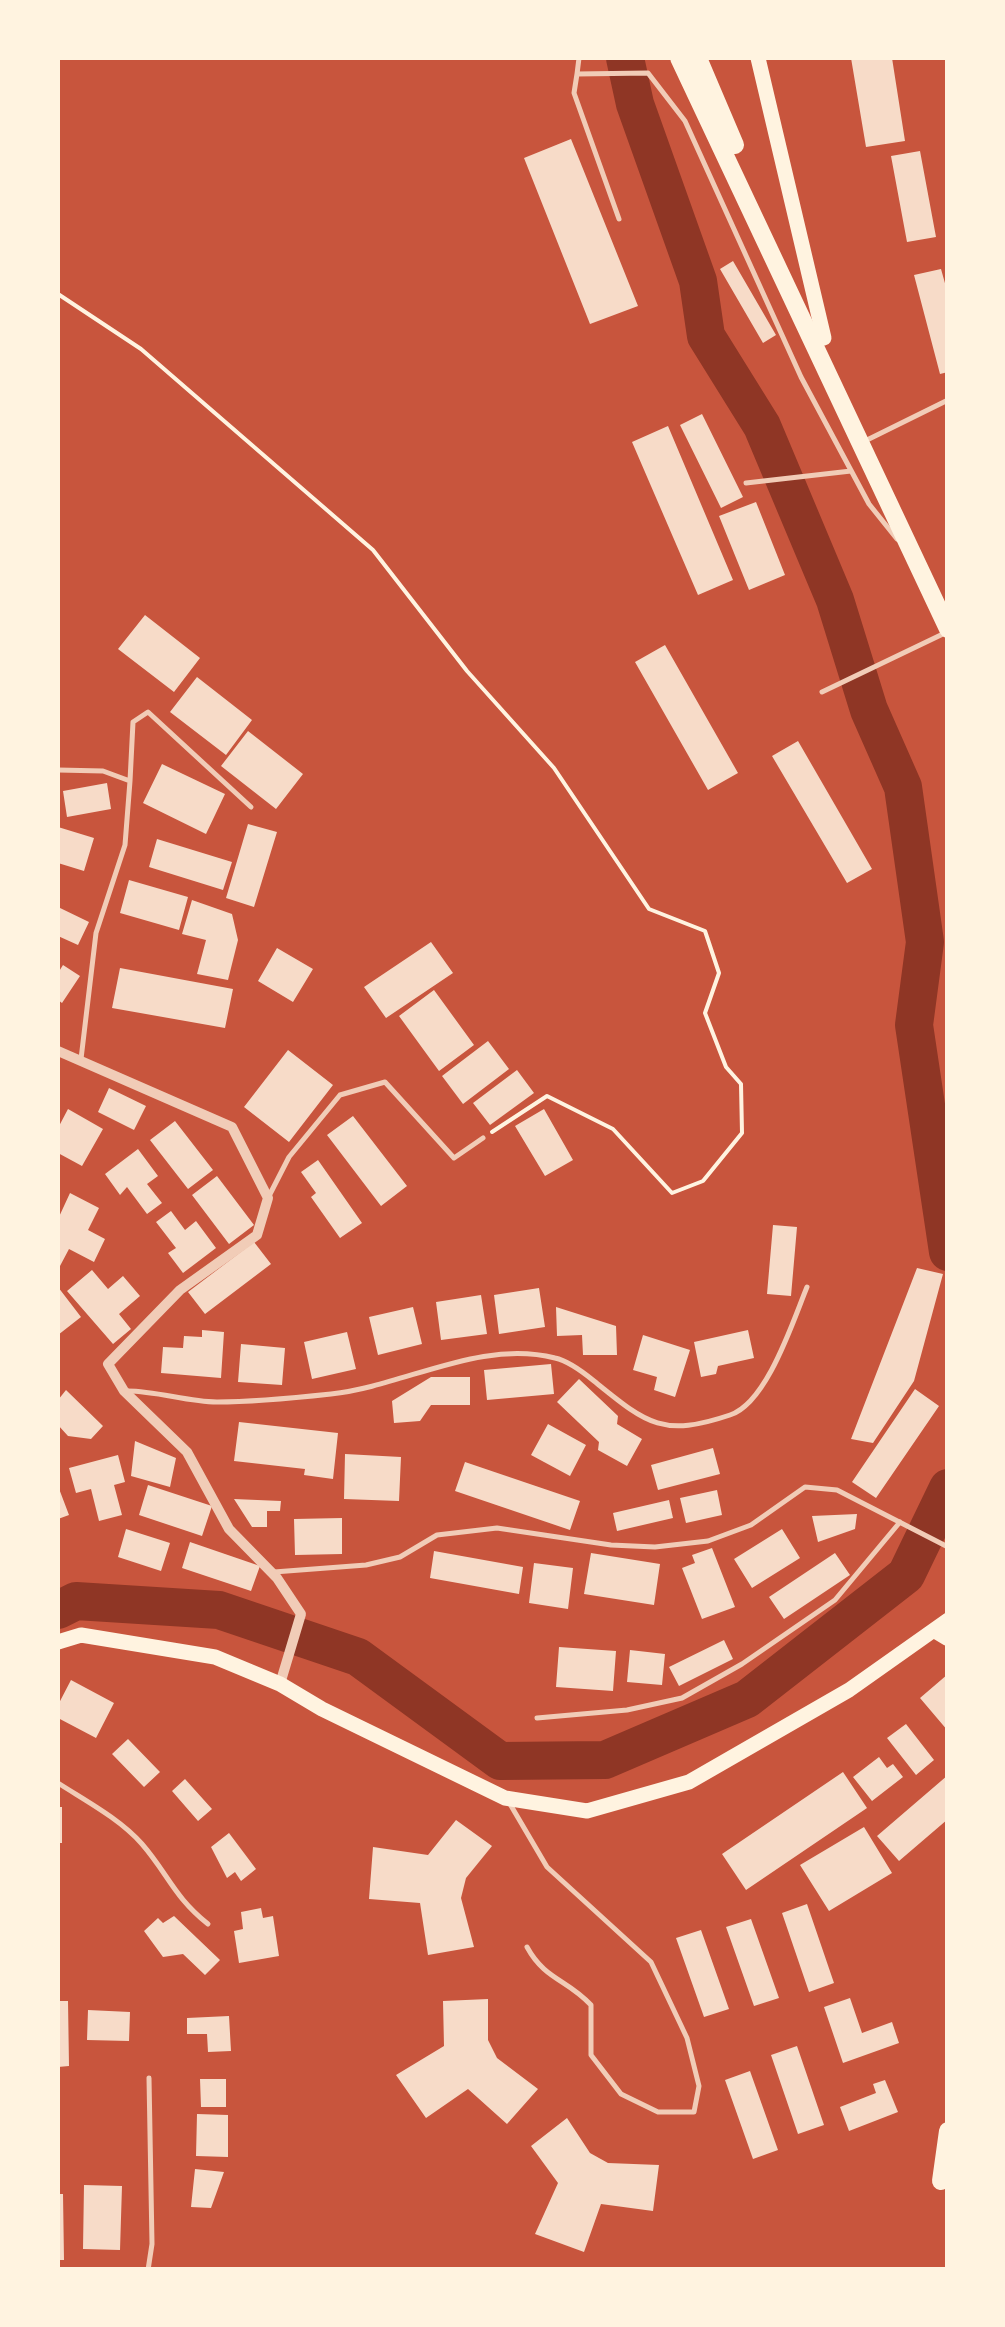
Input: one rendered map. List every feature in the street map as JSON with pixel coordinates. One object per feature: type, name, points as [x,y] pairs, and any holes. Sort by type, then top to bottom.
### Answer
[{"type":"main road","points":[[679,58],[948,630]]},
{"type":"main road","points":[[698,58],[948,609]]},
{"type":"main road","points":[[758,58],[824,338]]},
{"type":"main road","points":[[58,1642],[81,1635],[215,1657],[283,1678],[322,1709],[506,1798],[587,1812],[689,1782],[944,1630]]},
{"type":"main road","points":[[941,2181],[948,2132]]},
{"type":"street","points":[[58,1051],[232,1127],[268,1198],[256,1235],[180,1290],[108,1364],[124,1392],[187,1452],[229,1529],[271,1572],[300,1614],[283,1678]]},
{"type":"lane","points":[[579,58],[574,94],[619,219]]},
{"type":"lane","points":[[577,71],[648,72],[685,122],[792,360],[869,504],[915,561]]},
{"type":"lane","points":[[869,439],[948,400]]},
{"type":"lane","points":[[746,483],[851,471]]},
{"type":"lane","points":[[822,692],[948,630]]},
{"type":"lane","points":[[81,1062],[96,932],[125,845],[133,722],[148,712],[251,807]]},
{"type":"lane","points":[[58,770],[103,771],[130,781]]},
{"type":"lane","points":[[268,1198],[288,1157],[340,1094],[385,1082],[454,1158],[482,1138]]},
{"type":"lane","points":[[124,1392],[162,1392],[213,1402],[282,1399],[337,1394],[438,1366],[504,1354],[539,1356],[556,1358],[583,1372],[638,1416],[673,1429],[735,1414],[767,1379],[807,1288]]},
{"type":"lane","points":[[271,1572],[366,1565],[400,1557],[437,1535],[497,1528],[611,1546],[655,1547],[708,1541],[751,1525],[805,1488],[836,1490],[948,1546]]},
{"type":"lane","points":[[537,1718],[626,1710],[682,1698],[742,1664],[835,1600],[900,1522]]},
{"type":"lane","points":[[58,1784],[102,1810],[142,1844],[180,1902],[208,1924]]},
{"type":"lane","points":[[506,1798],[547,1866],[651,1962],[687,2038],[699,2086],[694,2112],[658,2112],[621,2094],[591,2055],[591,2005],[574,1986],[547,1977],[527,1947]]},
{"type":"lane","points":[[148,2270],[152,2244],[149,2078]]},
{"type":"path","points":[[58,294],[142,349],[373,550],[467,671],[554,768],[649,909],[705,930],[719,972],[705,1013],[726,1067],[742,1084],[742,1133],[703,1181],[672,1193],[613,1129],[547,1096],[482,1138]]},
{"type":"building","points":[[851,58],[892,58],[905,141],[866,147]]},
{"type":"building","points":[[571,139],[638,306],[590,324],[524,158]]},
{"type":"building","points":[[920,151],[936,237],[907,242],[891,156]]},
{"type":"building","points":[[733,261],[776,335],[763,343],[720,269]]},
{"type":"building","points":[[941,269],[948,294],[948,372],[940,374],[914,275]]},
{"type":"building","points":[[702,414],[743,497],[721,508],[680,425]]},
{"type":"building","points":[[668,426],[733,580],[698,595],[632,442]]},
{"type":"building","points":[[756,502],[785,575],[749,590],[719,516]]},
{"type":"building","points":[[145,615],[200,658],[174,692],[118,649]]},
{"type":"building","points":[[665,645],[738,773],[708,790],[635,662]]},
{"type":"building","points":[[197,677],[252,720],[226,755],[170,712]]},
{"type":"building","points":[[248,731],[303,774],[276,809],[221,766]]},
{"type":"building","points":[[798,741],[872,869],[847,883],[772,756]]},
{"type":"building","points":[[162,764],[225,794],[206,834],[143,803]]},
{"type":"building","points":[[107,783],[111,809],[67,817],[63,791]]},
{"type":"building","points":[[248,824],[277,832],[254,907],[226,898]]},
{"type":"building","points":[[58,827],[94,838],[84,871],[58,863]]},
{"type":"building","points":[[157,839],[232,862],[223,890],[149,867]]},
{"type":"building","points":[[129,880],[188,897],[179,930],[120,913]]},
{"type":"building","points":[[192,900],[232,914],[238,940],[228,980],[197,974],[206,940],[182,934]]},
{"type":"building","points":[[58,907],[89,922],[78,945],[58,936]]},
{"type":"building","points":[[431,942],[453,973],[386,1018],[364,987]]},
{"type":"building","points":[[277,948],[313,969],[293,1002],[258,981]]},
{"type":"building","points":[[63,965],[80,976],[62,1003],[58,1000],[58,973]]},
{"type":"building","points":[[120,968],[233,989],[225,1028],[112,1008]]},
{"type":"building","points":[[434,990],[474,1045],[439,1071],[399,1016]]},
{"type":"building","points":[[488,1041],[509,1069],[463,1104],[442,1076]]},
{"type":"building","points":[[288,1050],[333,1085],[289,1142],[244,1107]]},
{"type":"building","points":[[517,1070],[534,1093],[490,1125],[473,1103]]},
{"type":"building","points":[[109,1088],[146,1106],[134,1130],[98,1112]]},
{"type":"building","points":[[68,1109],[103,1129],[82,1166],[58,1153],[58,1128]]},
{"type":"building","points":[[544,1109],[573,1160],[545,1176],[515,1126]]},
{"type":"building","points":[[353,1116],[407,1186],[381,1206],[327,1135]]},
{"type":"building","points":[[175,1121],[213,1170],[188,1189],[150,1140]]},
{"type":"building","points":[[138,1149],[158,1176],[147,1184],[162,1203],[147,1214],[127,1187],[120,1195],[105,1174]]},
{"type":"building","points":[[318,1160],[362,1223],[340,1238],[311,1197],[316,1193],[301,1172]]},
{"type":"building","points":[[217,1176],[254,1225],[229,1244],[192,1195]]},
{"type":"building","points":[[70,1193],[99,1208],[88,1230],[105,1239],[94,1262],[69,1249],[60,1266],[58,1219]]},
{"type":"building","points":[[171,1211],[185,1230],[196,1221],[216,1248],[183,1273],[168,1253],[176,1248],[156,1222]]},
{"type":"building","points":[[773,1225],[797,1227],[791,1296],[767,1294]]},
{"type":"building","points":[[254,1242],[271,1264],[205,1314],[188,1292]]},
{"type":"building","points":[[917,1268],[943,1274],[914,1381],[873,1443],[851,1439]]},
{"type":"building","points":[[92,1270],[108,1289],[123,1276],[140,1296],[119,1314],[131,1329],[113,1344],[67,1291]]},
{"type":"building","points":[[58,1287],[81,1317],[58,1335]]},
{"type":"building","points":[[539,1288],[545,1327],[499,1334],[494,1295]]},
{"type":"building","points":[[481,1295],[487,1334],[441,1340],[436,1302]]},
{"type":"building","points":[[413,1307],[422,1344],[378,1355],[369,1317]]},
{"type":"building","points":[[556,1307],[616,1326],[617,1355],[583,1355],[582,1335],[557,1336]]},
{"type":"building","points":[[202,1330],[224,1332],[221,1378],[161,1373],[163,1347],[183,1348],[184,1336],[202,1337]]},
{"type":"building","points":[[748,1330],[754,1358],[718,1366],[716,1374],[701,1377],[694,1342]]},
{"type":"building","points":[[347,1332],[356,1369],[312,1379],[304,1342]]},
{"type":"building","points":[[643,1335],[690,1350],[675,1397],[654,1390],[657,1377],[633,1370]]},
{"type":"building","points":[[241,1344],[285,1348],[282,1385],[238,1382]]},
{"type":"building","points":[[551,1364],[554,1394],[487,1400],[484,1370]]},
{"type":"building","points":[[431,1377],[470,1377],[470,1405],[431,1405],[420,1421],[394,1423],[392,1401]]},
{"type":"building","points":[[579,1379],[618,1416],[617,1424],[642,1439],[627,1466],[598,1450],[599,1442],[557,1402]]},
{"type":"building","points":[[915,1389],[939,1406],[876,1498],[852,1482]]},
{"type":"building","points":[[66,1390],[103,1426],[91,1439],[68,1436],[58,1425],[58,1400]]},
{"type":"building","points":[[239,1422],[338,1433],[333,1479],[304,1475],[305,1469],[234,1461]]},
{"type":"building","points":[[548,1424],[586,1445],[570,1476],[531,1455]]},
{"type":"building","points":[[135,1441],[176,1458],[170,1487],[131,1476]]},
{"type":"building","points":[[713,1448],[720,1474],[658,1490],[651,1465]]},
{"type":"building","points":[[345,1454],[401,1457],[399,1501],[344,1499]]},
{"type":"building","points":[[118,1455],[125,1482],[114,1485],[122,1515],[99,1521],[91,1489],[76,1493],[69,1468]]},
{"type":"building","points":[[465,1462],[580,1501],[570,1530],[455,1491]]},
{"type":"building","points":[[148,1485],[212,1506],[202,1536],[139,1515]]},
{"type":"building","points":[[58,1486],[69,1515],[58,1519]]},
{"type":"building","points":[[717,1490],[722,1515],[686,1523],[680,1498]]},
{"type":"building","points":[[234,1499],[281,1501],[280,1511],[267,1511],[267,1527],[252,1527]]},
{"type":"building","points":[[669,1500],[673,1518],[617,1531],[613,1513]]},
{"type":"building","points":[[857,1514],[855,1529],[818,1542],[812,1516]]},
{"type":"building","points":[[342,1518],[342,1554],[295,1555],[294,1519]]},
{"type":"building","points":[[126,1529],[170,1543],[161,1571],[118,1557]]},
{"type":"building","points":[[782,1529],[800,1558],[752,1588],[734,1559]]},
{"type":"building","points":[[190,1542],[260,1566],[251,1591],[182,1568]]},
{"type":"building","points":[[712,1548],[735,1607],[702,1619],[682,1568],[695,1563],[692,1555]]},
{"type":"building","points":[[434,1551],[523,1567],[519,1594],[430,1578]]},
{"type":"building","points":[[591,1553],[660,1564],[654,1605],[584,1594]]},
{"type":"building","points":[[835,1553],[850,1575],[784,1619],[769,1597]]},
{"type":"building","points":[[534,1563],[573,1568],[568,1609],[529,1603]]},
{"type":"building","points":[[724,1640],[733,1659],[679,1686],[669,1667]]},
{"type":"building","points":[[559,1647],[616,1651],[613,1691],[556,1687]]},
{"type":"building","points":[[630,1650],[665,1654],[662,1685],[627,1682]]},
{"type":"building","points":[[948,1674],[948,1731],[920,1698]]},
{"type":"building","points":[[71,1680],[114,1703],[96,1738],[58,1718],[58,1705]]},
{"type":"building","points":[[906,1724],[934,1760],[916,1775],[887,1738]]},
{"type":"building","points":[[128,1739],[160,1772],[144,1787],[112,1754]]},
{"type":"building","points":[[879,1757],[887,1768],[893,1764],[903,1777],[872,1801],[853,1777]]},
{"type":"building","points":[[843,1772],[867,1808],[746,1890],[722,1854]]},
{"type":"building","points":[[948,1775],[948,1819],[899,1861],[877,1836]]},
{"type":"building","points":[[185,1779],[212,1809],[198,1821],[172,1791]]},
{"type":"building","points":[[58,1807],[62,1807],[62,1843],[58,1843]]},
{"type":"building","points":[[456,1820],[492,1846],[466,1878],[461,1898],[474,1947],[428,1955],[420,1903],[369,1899],[373,1847],[428,1855]]},
{"type":"building","points":[[864,1827],[892,1873],[829,1911],[800,1865]]},
{"type":"building","points":[[229,1833],[256,1869],[241,1881],[235,1872],[227,1878],[211,1847]]},
{"type":"building","points":[[807,1904],[834,1983],[809,1992],[782,1913]]},
{"type":"building","points":[[261,1908],[263,1918],[273,1916],[279,1956],[239,1963],[234,1931],[243,1929],[241,1912]]},
{"type":"building","points":[[174,1916],[220,1960],[205,1975],[183,1954],[163,1957],[144,1931],[158,1918],[163,1923]]},
{"type":"building","points":[[751,1919],[779,1998],[754,2006],[726,1927]]},
{"type":"building","points":[[701,1930],[729,2009],[704,2017],[676,1938]]},
{"type":"building","points":[[850,1998],[862,2033],[892,2022],[899,2043],[843,2063],[824,2007]]},
{"type":"building","points":[[488,1999],[488,2040],[497,2058],[538,2089],[507,2124],[468,2089],[426,2118],[396,2075],[444,2046],[443,2001]]},
{"type":"building","points":[[58,2001],[68,2001],[69,2066],[58,2067]]},
{"type":"building","points":[[88,2010],[130,2012],[129,2041],[87,2040]]},
{"type":"building","points":[[229,2016],[231,2051],[208,2052],[207,2034],[187,2034],[187,2018]]},
{"type":"building","points":[[797,2046],[824,2125],[798,2134],[771,2055]]},
{"type":"building","points":[[750,2071],[778,2150],[753,2159],[725,2080]]},
{"type":"building","points":[[200,2079],[226,2079],[226,2107],[201,2107]]},
{"type":"building","points":[[885,2080],[898,2112],[849,2131],[840,2107],[876,2093],[873,2084]]},
{"type":"building","points":[[197,2114],[228,2115],[228,2157],[196,2156]]},
{"type":"building","points":[[567,2118],[590,2153],[608,2163],[659,2165],[653,2211],[601,2204],[584,2252],[535,2234],[558,2183],[531,2146]]},
{"type":"building","points":[[195,2169],[224,2172],[211,2208],[191,2207]]},
{"type":"building","points":[[84,2185],[122,2186],[120,2250],[83,2249]]},
{"type":"building","points":[[58,2194],[63,2194],[64,2260],[58,2260]]},
{"type":"waterway","points":[[625,58],[635,104],[698,281],[706,336],[762,426],[835,600],[869,710],[903,787],[925,942],[914,1025],[948,1252]]},
{"type":"waterway","points":[[58,1610],[76,1601],[219,1610],[358,1657],[500,1761],[605,1760],[747,1699],[906,1575],[948,1488]]}]
